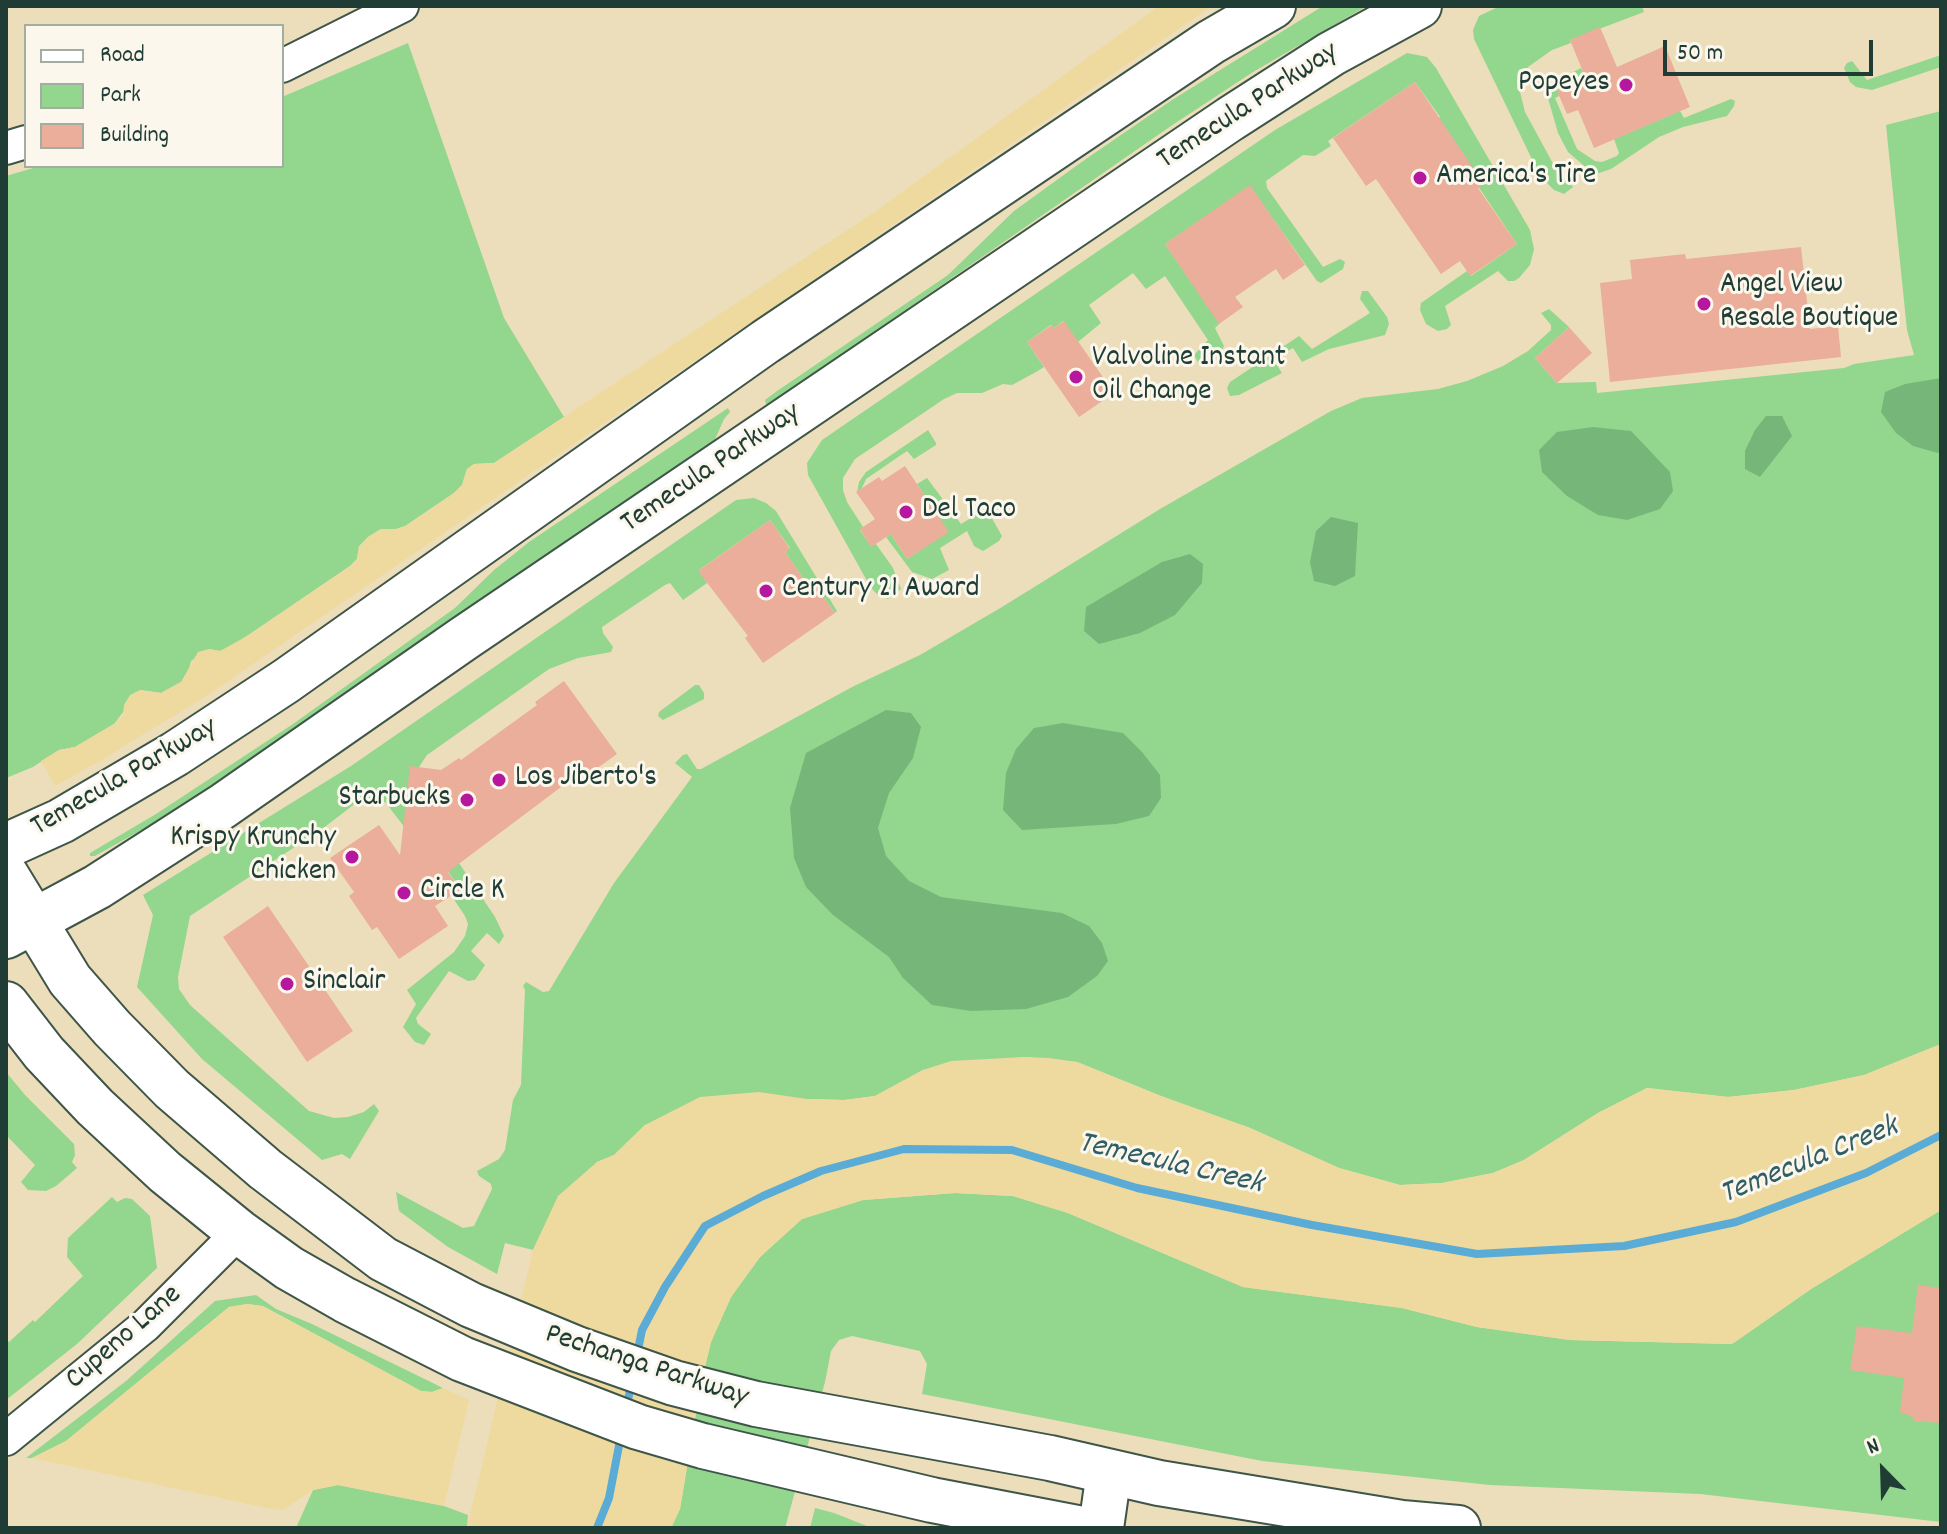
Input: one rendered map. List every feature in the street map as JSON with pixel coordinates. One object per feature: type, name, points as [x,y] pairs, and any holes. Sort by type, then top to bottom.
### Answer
[{"type":"main road","name":"Temecula Parkway","points":[[6,846],[61,821],[175,754],[286,681],[765,342],[1211,42],[1273,6]]},
{"type":"main road","name":"Temecula Parkway","points":[[20,928],[97,887],[223,806],[463,639],[1230,119],[1331,54],[1419,6]]},
{"type":"main road","name":"Pechanga Parkway","points":[[6,875],[20,928],[172,1089],[265,1169],[383,1259],[471,1305],[577,1349],[674,1383],[849,1423],[1050,1458],[1159,1483],[1402,1523],[1458,1528]]},
{"type":"main road","name":"Pechanga Parkway","points":[[6,1004],[44,1053],[95,1107],[165,1172],[239,1232],[289,1268],[334,1294],[462,1359],[638,1427],[703,1446],[932,1500],[1078,1528]]},
{"type":"main road","points":[[1101,1528],[1109,1472]]},
{"type":"street","points":[[284,65],[402,6]]},
{"type":"street","name":"Cupeno Lane","points":[[6,1439],[146,1325],[239,1232]]},
{"type":"green space","points":[[1323,6],[1367,6],[1253,72],[1168,128],[769,405],[766,404],[765,400],[777,391],[948,275],[1014,211],[1083,161],[1172,100]]},
{"type":"green space","points":[[1500,6],[1642,6],[1644,12],[1552,50],[1528,67],[1522,80],[1520,92],[1525,112],[1556,169],[1573,187],[1564,194],[1554,190],[1540,176],[1474,39],[1473,30],[1479,16]]},
{"type":"green space","points":[[408,43],[504,318],[564,417],[494,463],[474,464],[467,469],[462,485],[454,493],[405,526],[381,529],[368,537],[359,546],[357,559],[350,566],[232,646],[220,651],[209,649],[191,661],[188,673],[181,682],[161,693],[140,690],[114,724],[75,747],[59,750],[33,767],[6,778],[6,176],[33,168],[284,168],[284,96]]},
{"type":"green space","points":[[1407,53],[1427,57],[1436,68],[1530,230],[1534,249],[1530,265],[1519,278],[1508,281],[1498,271],[1445,306],[1451,325],[1447,329],[1438,331],[1426,324],[1420,310],[1421,303],[1467,271],[1471,276],[1517,244],[1434,121],[1440,117],[1415,82],[1328,141],[1331,146],[1315,156],[1303,155],[1266,181],[1267,188],[1323,267],[1340,259],[1345,262],[1343,269],[1321,283],[1317,281],[1250,186],[1165,244],[1220,323],[1215,328],[1224,346],[1221,352],[1199,364],[1194,355],[1208,340],[1165,276],[1146,289],[1133,273],[1089,305],[1101,323],[1078,342],[1063,321],[1054,328],[1051,325],[1027,342],[1044,367],[1012,385],[1003,384],[982,393],[957,393],[944,399],[855,459],[843,478],[847,502],[871,546],[876,544],[893,568],[901,589],[888,599],[878,595],[871,588],[808,475],[807,463],[822,440],[1275,130]]},
{"type":"green space","points":[[1941,55],[1941,67],[1872,90],[1856,87],[1850,82],[1844,68],[1852,61],[1867,80]]},
{"type":"green space","points":[[1581,68],[1586,79],[1558,91],[1559,96],[1555,98],[1577,149],[1595,161],[1602,162],[1617,156],[1619,153],[1614,139],[1680,111],[1684,118],[1731,99],[1735,101],[1734,106],[1727,116],[1683,127],[1659,137],[1611,169],[1599,173],[1589,170],[1568,152],[1558,133],[1548,98],[1550,87]]},
{"type":"green space","points":[[1941,111],[1941,1044],[1864,1075],[1794,1090],[1728,1097],[1647,1088],[1598,1113],[1524,1160],[1493,1173],[1442,1183],[1400,1185],[1339,1168],[1250,1128],[1077,1062],[1024,1057],[923,1070],[875,1096],[844,1100],[807,1099],[645,1125],[614,1155],[597,1162],[542,1231],[533,1250],[505,1243],[497,1274],[448,1247],[399,1211],[396,1192],[463,1228],[474,1226],[492,1189],[491,1184],[477,1171],[499,1159],[505,1150],[513,1100],[521,1085],[523,986],[526,982],[543,992],[549,991],[614,883],[692,777],[675,763],[683,755],[687,754],[697,769],[701,769],[854,686],[920,655],[1160,509],[1331,411],[1362,398],[1438,389],[1503,366],[1528,351],[1551,330],[1551,325],[1541,313],[1549,309],[1569,327],[1535,358],[1557,383],[1596,382],[1597,393],[1844,368],[1914,355],[1907,330],[1886,125]]},
{"type":"green space","points":[[1362,291],[1368,291],[1387,317],[1389,324],[1385,335],[1329,349],[1302,362],[1293,348],[1273,359],[1282,373],[1239,395],[1230,396],[1227,388],[1230,382],[1299,336],[1312,349],[1370,313],[1360,299]]},
{"type":"green space","points":[[1941,378],[1941,452],[1938,453],[1913,446],[1896,433],[1881,412],[1885,392],[1905,384]]},
{"type":"green space","points":[[728,408],[730,412],[713,444],[302,728],[161,819],[90,856],[90,853],[156,814],[293,724],[455,608],[494,570],[529,542]]},
{"type":"green space","points":[[1766,416],[1782,416],[1792,436],[1760,477],[1745,469],[1745,451]]},
{"type":"green space","points":[[1593,427],[1631,431],[1670,472],[1673,491],[1660,509],[1627,520],[1598,515],[1567,496],[1542,472],[1539,450],[1557,432]]},
{"type":"green space","points":[[928,430],[936,445],[914,459],[907,451],[866,479],[857,492],[866,472]]},
{"type":"green space","points":[[927,478],[961,524],[979,513],[989,513],[1002,536],[983,551],[974,546],[967,531],[940,548],[949,570],[932,579],[912,572],[886,537],[891,534],[907,559],[948,532],[917,484]]},
{"type":"green space","points":[[754,498],[776,511],[837,611],[835,613],[815,585],[810,588],[785,552],[790,548],[770,520],[699,570],[707,583],[683,600],[670,583],[602,627],[613,647],[611,652],[578,658],[549,669],[427,755],[419,767],[421,806],[495,917],[504,936],[499,944],[487,933],[471,951],[485,965],[475,980],[468,981],[449,971],[416,1018],[418,1024],[431,1034],[424,1045],[415,1042],[403,1027],[416,1004],[407,990],[454,952],[465,936],[468,924],[451,895],[460,889],[415,823],[406,829],[385,802],[376,799],[356,803],[190,916],[178,977],[179,989],[190,1005],[309,1111],[334,1118],[348,1117],[364,1112],[374,1104],[379,1111],[350,1159],[342,1154],[322,1160],[202,1059],[137,987],[153,915],[143,895],[351,766],[736,500]]},
{"type":"green space","points":[[1331,517],[1358,523],[1355,576],[1335,586],[1314,581],[1310,562],[1316,531]]},
{"type":"green space","points":[[1190,554],[1203,564],[1202,583],[1175,615],[1140,633],[1099,644],[1084,631],[1086,607],[1162,562]]},
{"type":"green space","points":[[699,685],[704,699],[663,720],[658,716],[659,712]]},
{"type":"green space","points":[[886,710],[911,713],[921,727],[913,758],[889,793],[878,828],[886,856],[909,881],[941,897],[1062,913],[1089,926],[1102,943],[1108,961],[1097,976],[1068,997],[1026,1009],[971,1011],[932,1005],[903,978],[889,957],[833,915],[806,887],[794,858],[790,808],[806,753]]},
{"type":"green space","points":[[1063,723],[1123,733],[1142,752],[1160,775],[1161,798],[1149,816],[1116,824],[1022,830],[1003,810],[1006,773],[1016,749],[1034,728]]},
{"type":"green space","points":[[6,1072],[74,1144],[72,1162],[77,1168],[46,1191],[28,1190],[21,1182],[35,1165],[6,1135]]},
{"type":"green space","points":[[955,1193],[1013,1196],[1068,1213],[1243,1287],[1402,1308],[1477,1327],[1570,1340],[1732,1344],[1811,1289],[1941,1210],[1941,1522],[1700,1494],[1490,1485],[1262,1461],[922,1394],[927,1364],[920,1351],[852,1336],[839,1340],[831,1351],[785,1528],[671,1528],[680,1509],[711,1342],[731,1297],[760,1257],[802,1219],[863,1200]]},
{"type":"green space","points":[[112,1197],[117,1202],[132,1199],[150,1216],[157,1268],[77,1344],[6,1400],[6,1340],[9,1342],[33,1320],[35,1322],[83,1276],[67,1257],[68,1238]]},
{"type":"green space","points":[[256,1295],[276,1309],[443,1388],[432,1392],[421,1391],[263,1306],[247,1304],[229,1307],[66,1441],[26,1458],[126,1381],[215,1301]]},
{"type":"green space","points":[[338,1485],[444,1506],[468,1515],[467,1528],[296,1528],[313,1490]]},
{"type":"green space","points":[[815,1508],[834,1513],[872,1528],[810,1528]]},
{"type":"sand","points":[[1159,6],[1212,6],[208,695],[55,786],[41,761],[59,750],[75,747],[114,724],[123,715],[130,695],[140,690],[161,693],[181,682],[198,652],[209,649],[220,651],[249,635],[350,566],[368,537],[381,529],[406,526],[454,493],[462,485],[467,469],[474,464],[494,463],[876,211]]},
{"type":"sand","points":[[1941,1044],[1941,1210],[1811,1289],[1732,1344],[1570,1340],[1477,1327],[1402,1308],[1243,1287],[1068,1213],[1013,1196],[955,1193],[863,1200],[802,1219],[760,1257],[731,1297],[711,1342],[680,1509],[671,1528],[467,1528],[533,1250],[558,1196],[597,1162],[614,1155],[645,1125],[700,1097],[759,1092],[807,1099],[844,1100],[875,1096],[923,1070],[951,1061],[1049,1058],[1077,1062],[1250,1128],[1339,1168],[1400,1185],[1442,1183],[1493,1173],[1524,1160],[1598,1113],[1647,1088],[1728,1097],[1794,1090],[1864,1075]]},
{"type":"sand","points":[[248,1304],[262,1306],[421,1391],[432,1392],[443,1388],[469,1400],[444,1506],[338,1485],[313,1490],[283,1510],[272,1509],[32,1458],[66,1441],[229,1307]]},
{"type":"building","name":"Popeyes","points":[[1600,27],[1617,67],[1665,46],[1690,107],[1594,148],[1578,110],[1567,114],[1557,91],[1586,79],[1570,40]]},
{"type":"building","name":"America's Tire","points":[[1415,82],[1484,184],[1478,188],[1517,244],[1470,276],[1460,261],[1441,274],[1376,179],[1366,186],[1333,138]]},
{"type":"building","points":[[1250,185],[1305,265],[1283,280],[1276,269],[1235,297],[1243,307],[1219,324],[1165,244]]},
{"type":"building","name":"Angel View Resale Boutique","points":[[1801,247],[1810,329],[1838,326],[1841,357],[1610,382],[1600,283],[1632,279],[1630,260],[1685,254],[1686,259]]},
{"type":"building","name":"Valvoline Instant Oil Change","points":[[1064,321],[1114,393],[1079,417],[1027,342],[1052,325],[1054,328]]},
{"type":"building","points":[[1569,327],[1592,353],[1557,383],[1535,358]]},
{"type":"building","name":"Del Taco","points":[[905,466],[949,532],[907,559],[891,534],[871,547],[860,529],[875,519],[856,492],[879,477],[882,481]]},
{"type":"building","name":"Century 21 Award","points":[[770,520],[790,549],[785,552],[810,588],[815,585],[835,613],[763,663],[745,638],[748,636],[698,571]]},
{"type":"building","points":[[564,681],[617,754],[585,777],[581,772],[448,872],[460,890],[435,906],[448,926],[399,959],[377,927],[372,930],[349,896],[354,892],[330,858],[379,825],[400,855],[410,766],[441,770],[459,758],[461,760],[537,705],[535,702]]},
{"type":"building","name":"Sinclair","points":[[268,906],[353,1031],[307,1062],[223,937]]},
{"type":"building","points":[[1918,1285],[1941,1288],[1941,1423],[1914,1421],[1913,1417],[1900,1412],[1904,1378],[1850,1370],[1857,1326],[1912,1333]]},
{"type":"waterway","name":"Temecula Creek","points":[[637,1355],[642,1330],[665,1287],[705,1226],[821,1171],[904,1149],[1012,1150],[1137,1188],[1312,1225],[1477,1254],[1624,1246],[1736,1222],[1866,1173],[1941,1135]]},
{"type":"waterway","name":"Temecula Creek","points":[[626,1410],[632,1380]]},
{"type":"waterway","name":"Temecula Creek","points":[[597,1528],[609,1498],[621,1435]]},
{"type":"place","name":"Popeyes","points":[[1626,85]]},
{"type":"place","name":"America's Tire","points":[[1420,178]]},
{"type":"place","name":"Angel View Resale Boutique","points":[[1704,304]]},
{"type":"place","name":"Valvoline Instant Oil Change","points":[[1076,377]]},
{"type":"place","name":"Del Taco","points":[[906,512]]},
{"type":"place","name":"Century 21 Award","points":[[766,591]]},
{"type":"place","name":"Los Jiberto's","points":[[499,780]]},
{"type":"place","name":"Starbucks","points":[[467,800]]},
{"type":"place","name":"Krispy Krunchy Chicken","points":[[352,857]]},
{"type":"place","name":"Circle K","points":[[404,893]]},
{"type":"place","name":"Sinclair","points":[[287,984]]}]
